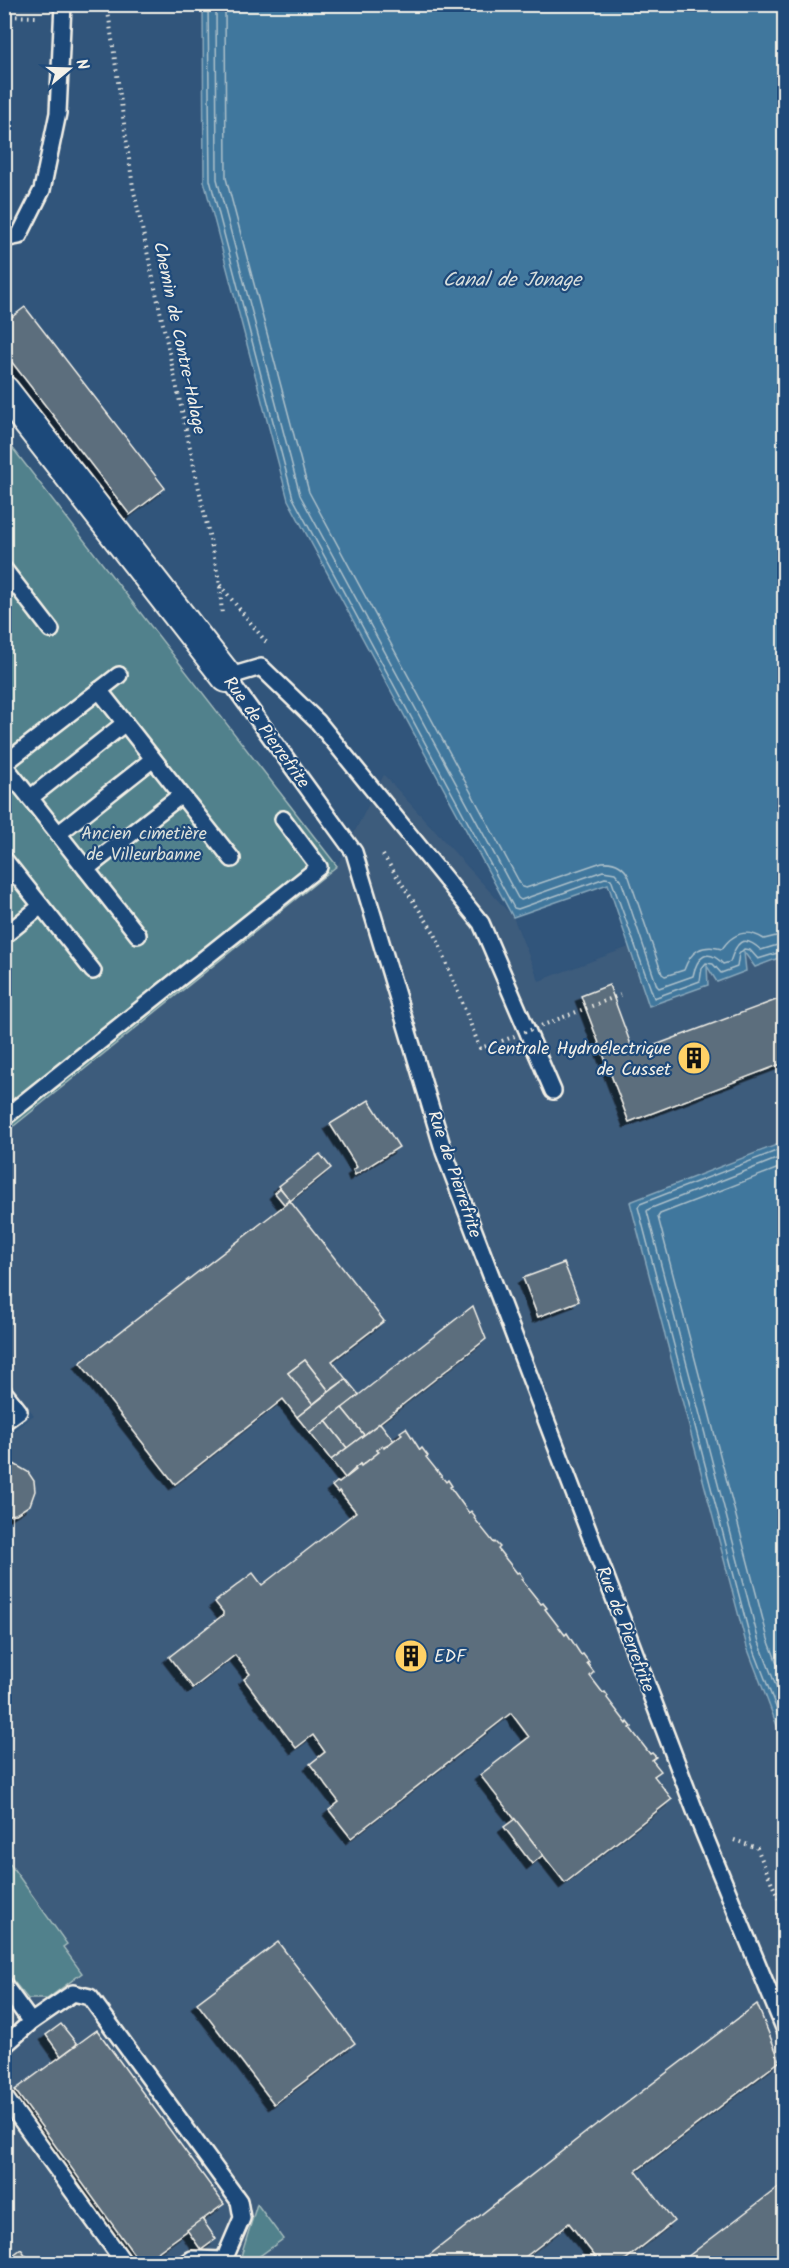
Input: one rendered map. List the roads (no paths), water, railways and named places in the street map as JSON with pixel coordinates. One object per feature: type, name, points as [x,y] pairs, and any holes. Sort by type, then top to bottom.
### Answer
[{"type":"street","name":"Rue de Pierrefrite","points":[[4,391],[227,676]]},
{"type":"lane","points":[[4,239],[19,236],[42,190],[58,113],[63,11]]},
{"type":"lane","points":[[4,569],[51,630]]},
{"type":"lane","points":[[227,676],[261,667],[318,722],[481,923],[553,1091]]},
{"type":"lane","points":[[119,675],[4,765],[138,935]]},
{"type":"lane","name":"Rue de Pierrefrite","points":[[227,676],[354,852],[444,1152],[702,1829],[784,2028]]},
{"type":"lane","points":[[99,690],[232,859]]},
{"type":"lane","points":[[30,798],[125,723]]},
{"type":"lane","points":[[58,834],[153,759]]},
{"type":"lane","points":[[86,869],[181,795]]},
{"type":"lane","points":[[4,1118],[319,867],[283,819]]},
{"type":"lane","points":[[7,869],[41,906],[93,971]]},
{"type":"lane","points":[[4,936],[41,906]]},
{"type":"lane","points":[[4,1392],[19,1411],[4,1422]]},
{"type":"lane","points":[[4,1985],[31,2022]]},
{"type":"lane","points":[[4,2046],[31,2022],[73,1993],[90,1997],[239,2201],[242,2218],[224,2260],[192,2259],[185,2264]]},
{"type":"lane","points":[[4,2096],[125,2264]]},
{"type":"water","name":"Canal de Jonage","points":[[203,5],[784,5],[784,941],[782,938],[784,956],[755,967],[744,952],[746,971],[717,982],[707,966],[708,985],[649,1006],[608,884],[513,917],[288,500],[204,181]]},
{"type":"water","points":[[784,1142],[784,1744],[747,1647],[630,1202]]},
{"type":"place","name":"Centrale Hydroélectrique de Cusset","points":[[694,1058]]},
{"type":"place","name":"EDF","points":[[411,1656]]},
{"type":"park label","name":"Ancien cimetière de Villeurbanne","points":[[144,843]]}]
